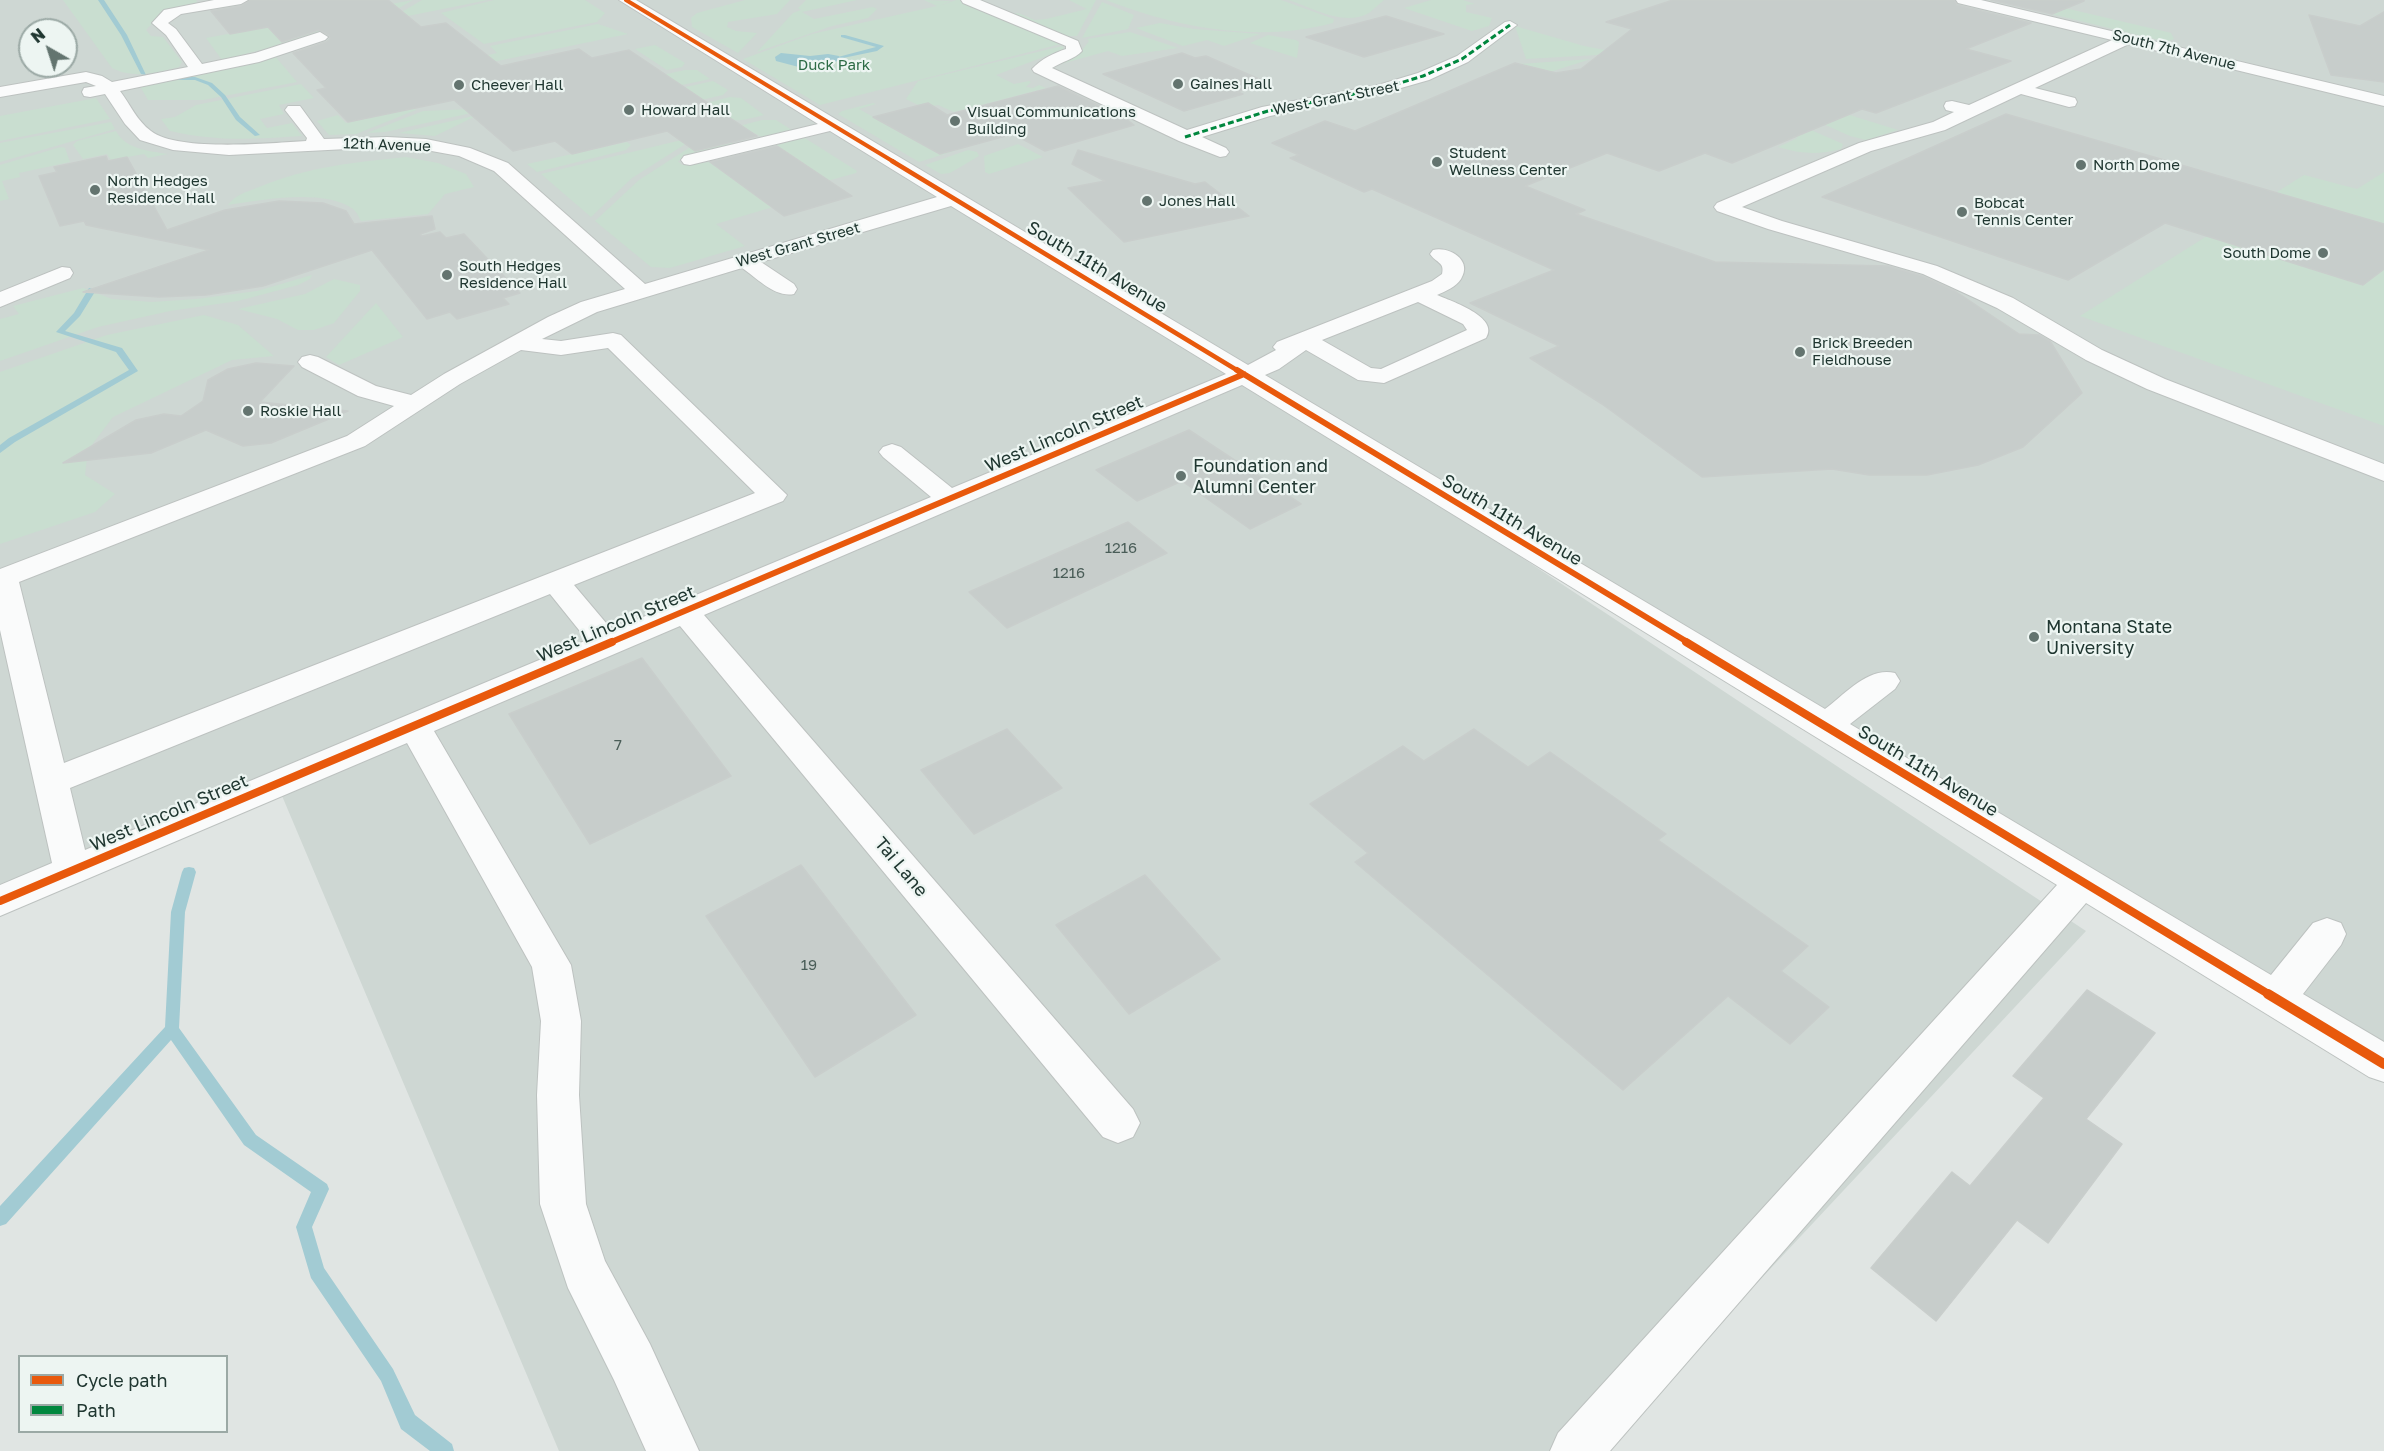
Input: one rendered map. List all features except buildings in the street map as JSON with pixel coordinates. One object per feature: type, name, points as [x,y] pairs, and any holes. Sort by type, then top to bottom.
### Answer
[{"type":"street","points":[[198,70],[171,32],[159,23],[169,13],[178,10],[242,0]]},
{"type":"street","name":"South 11th Avenue","points":[[626,0],[2384,1064]]},
{"type":"street","points":[[968,0],[1073,44],[1074,51],[1058,57],[1040,69],[1220,152]]},
{"type":"street","name":"South 7th Avenue","points":[[1963,0],[2384,101]]},
{"type":"street","name":"West Grant Street","points":[[1185,137],[1266,112],[1369,94],[1409,82],[1447,67],[1477,50],[1510,26]]},
{"type":"street","points":[[0,109],[259,57],[320,37]]},
{"type":"street","points":[[2128,39],[1939,126],[1865,147],[1724,207],[1775,225],[1930,270],[2005,303],[2094,355],[2156,384],[2384,472]]},
{"type":"street","points":[[0,92],[87,76],[97,77],[109,88]]},
{"type":"street","name":"12th Avenue","points":[[109,88],[139,130],[156,140],[189,147],[223,149],[363,142],[409,143],[447,147],[483,158],[501,167],[640,291]]},
{"type":"street","points":[[2021,88],[2069,102]]},
{"type":"street","points":[[1952,106],[1970,111]]},
{"type":"street","points":[[294,110],[316,138],[313,145]]},
{"type":"street","points":[[690,160],[834,125]]},
{"type":"street","name":"West Grant Street","points":[[51,782],[3,578],[356,441],[452,379],[589,307],[956,198]]},
{"type":"street","name":"West Lincoln Street","points":[[0,901],[949,499],[1236,369],[1281,359],[1305,340],[1440,286],[1452,277],[1454,268],[1452,261],[1440,254]]},
{"type":"street","points":[[744,260],[786,289]]},
{"type":"street","points":[[0,300],[62,273]]},
{"type":"street","points":[[1305,340],[1366,375],[1384,376],[1478,333],[1478,327],[1471,319],[1420,295]]},
{"type":"street","points":[[72,871],[51,782],[773,495],[612,340],[561,348],[517,343]]},
{"type":"street","points":[[310,363],[367,391],[414,403]]},
{"type":"street","points":[[892,452],[949,499]]},
{"type":"street","points":[[556,582],[607,644]]},
{"type":"street","name":"Tai Lane","points":[[684,611],[1118,1123]]},
{"type":"street","points":[[1826,726],[1884,681]]},
{"type":"street","points":[[414,725],[551,965],[561,1021],[558,1095],[563,1204],[585,1271],[632,1362],[673,1451]]},
{"type":"street","points":[[1576,1451],[2083,882]]},
{"type":"street","points":[[2276,999],[2327,934]]},
{"type":"shaded area","points":[[0,0],[2384,0],[2384,1058],[1261,385],[2086,931],[1600,1451],[559,1451],[277,784],[0,901]]},
{"type":"green space","points":[[63,0],[196,0],[199,5],[161,14],[146,30],[151,36],[163,37],[182,62],[179,67],[154,73],[128,73],[112,68]]},
{"type":"green space","points":[[413,0],[373,23],[310,34],[276,46],[222,60],[206,38]]},
{"type":"green space","points":[[422,0],[488,0],[388,20]]},
{"type":"green space","points":[[494,0],[585,0],[605,13],[597,22],[484,44],[441,13]]},
{"type":"green space","points":[[745,0],[790,0],[777,14],[728,22],[727,27],[736,31],[757,33],[738,53],[692,27],[691,18],[697,13]]},
{"type":"green space","points":[[806,0],[857,0],[802,12],[814,19],[873,7],[877,9],[868,18],[832,26],[757,52],[793,13],[801,10],[798,8]]},
{"type":"green space","name":"Duck Park","points":[[924,0],[951,1],[939,6],[956,0],[979,0],[1012,14],[1018,13],[1035,20],[1087,9],[1069,0],[1096,0],[1077,36],[1066,36],[1073,41],[820,105],[743,59],[812,34],[937,6]]},
{"type":"green space","points":[[1106,0],[1281,0],[1334,19],[1333,23],[1305,29],[1247,32],[1189,25]]},
{"type":"green space","points":[[1289,0],[1384,0],[1369,13],[1350,18],[1329,15]]},
{"type":"green space","points":[[1431,0],[1463,0],[1475,4],[1466,5],[1466,12],[1492,18],[1489,26],[1472,31],[1404,8]]},
{"type":"green space","points":[[1102,2],[1134,15],[1128,29],[1082,38]]},
{"type":"green space","points":[[2039,2],[2171,33],[2174,39],[2167,42],[2006,3]]},
{"type":"green space","points":[[1160,23],[1194,29],[1260,34],[1224,46],[1207,40],[1183,46],[1136,28]]},
{"type":"green space","points":[[598,24],[628,34],[483,64],[475,58],[497,53],[490,46]]},
{"type":"green space","points":[[1515,26],[1610,51],[1597,55],[1526,59]]},
{"type":"green space","points":[[1130,32],[1178,48],[1122,56],[1108,51],[1061,64],[1057,62],[1080,53],[1089,41],[1087,39]]},
{"type":"green space","points":[[1268,35],[1299,42],[1297,58],[1250,43]]},
{"type":"green space","points":[[655,45],[685,63],[682,67],[667,70],[635,49]]},
{"type":"green space","points":[[1062,46],[1064,48],[1062,50],[996,75],[1014,84],[1029,81],[1031,82],[1026,87],[1033,88],[1039,85],[1046,88],[954,112],[938,105],[933,106],[927,103],[918,105],[906,99],[918,81]]},
{"type":"green space","points":[[274,55],[297,82],[203,100],[148,100],[138,83]]},
{"type":"green space","points":[[1591,59],[1550,72],[1519,64]]},
{"type":"green space","points":[[1701,69],[1898,130],[1866,140],[1850,136]]},
{"type":"green space","points":[[685,70],[697,70],[710,79],[682,85],[671,79],[526,105]]},
{"type":"green space","points":[[1608,77],[1802,126],[1843,144],[1841,149],[1817,153],[1778,147],[1798,138]]},
{"type":"green space","points":[[713,81],[728,90],[723,95],[701,100],[681,88]]},
{"type":"green space","points":[[301,84],[314,98],[279,105],[284,114],[260,119],[267,128],[292,123],[302,136],[252,139],[204,137],[170,131],[161,119],[175,117],[196,105]]},
{"type":"green space","points":[[730,97],[741,98],[764,115],[733,120],[706,103]]},
{"type":"green space","points":[[96,98],[110,119],[0,141],[0,116]]},
{"type":"green space","points":[[876,104],[859,109],[940,154],[967,147],[919,162],[838,114]]},
{"type":"green space","points":[[414,108],[416,110],[356,134],[329,135],[317,121],[338,115],[346,123]]},
{"type":"green space","points":[[494,108],[385,132],[367,133],[423,111]]},
{"type":"green space","points":[[478,115],[435,136],[399,133]]},
{"type":"green space","points":[[762,120],[776,120],[795,132],[764,138],[750,131],[725,137],[734,145],[730,148],[678,161],[682,165],[709,162],[773,207],[716,224],[745,246],[670,268],[651,267],[595,221],[639,180],[712,133]]},
{"type":"green space","points":[[111,122],[115,129],[0,162],[0,143]]},
{"type":"green space","points":[[116,131],[125,142],[131,145],[168,154],[148,158],[144,154],[111,160],[107,154],[83,159],[73,145],[77,141]]},
{"type":"green space","points":[[800,135],[857,171],[856,173],[809,186],[805,164],[772,142]]},
{"type":"green space","points":[[698,136],[632,178],[591,217],[541,174]]},
{"type":"green space","points":[[627,142],[631,145],[626,150],[537,172],[527,164]]},
{"type":"green space","points":[[1018,144],[1043,157],[989,174],[985,172],[984,156]]},
{"type":"green space","points":[[61,147],[65,148],[70,162],[19,173],[20,177],[2,181],[9,199],[0,201],[0,165]]},
{"type":"green space","points":[[968,150],[977,152],[979,156],[950,173],[941,174],[925,165]]},
{"type":"green space","points":[[406,157],[438,163],[466,174],[474,187],[445,194],[428,214],[361,221],[353,209],[326,199],[292,197],[228,205],[242,194],[277,180],[313,170],[350,163]]},
{"type":"green space","points":[[2384,172],[2384,426],[2080,316],[2304,175],[2357,189]]},
{"type":"green space","points":[[312,275],[310,279],[298,285],[238,301],[170,311],[98,327],[0,361],[0,319],[19,314],[13,306],[83,288],[112,299],[152,302],[196,299],[257,291]]},
{"type":"green space","points":[[334,279],[360,285],[360,291],[334,323],[314,330],[298,330],[277,319],[238,309],[305,294]]},
{"type":"green space","points":[[376,303],[403,337],[339,365],[326,357]]},
{"type":"green space","points":[[204,315],[238,325],[274,356],[232,360],[113,417],[88,450],[85,475],[115,494],[95,512],[0,544],[0,372],[107,335]]},
{"type":"water","points":[[781,53],[810,56],[828,54],[839,56],[840,59],[826,68],[810,70],[776,61],[775,57]]},
{"type":"waterway","points":[[101,0],[124,35],[144,74]]},
{"type":"waterway","points":[[840,58],[875,50],[881,46],[843,36]]},
{"type":"waterway","points":[[166,79],[195,79],[215,87],[238,119],[257,135]]},
{"type":"waterway","points":[[0,450],[12,440],[134,371],[119,350],[60,332],[77,314],[92,290]]},
{"type":"waterway","points":[[172,1029],[178,912],[189,872]]},
{"type":"waterway","points":[[0,1218],[172,1029]]},
{"type":"waterway","points":[[172,1029],[250,1140],[321,1189],[304,1227],[317,1272],[387,1375],[408,1422],[445,1451]]},
{"type":"marked path","points":[[1185,137],[1268,111],[1358,94],[1423,76],[1462,59],[1510,25]]},
{"type":"cycle path","points":[[626,0],[2384,1064]]},
{"type":"cycle path","points":[[0,901],[1244,374]]},
{"type":"place","name":"Gaines Hall","points":[[1178,84]]},
{"type":"place","name":"Cheever Hall","points":[[459,85]]},
{"type":"place","name":"Howard Hall","points":[[629,110]]},
{"type":"place","name":"Visual Communications Building","points":[[955,121]]},
{"type":"place","name":"Student Wellness Center","points":[[1437,162]]},
{"type":"place","name":"North Dome","points":[[2081,165]]},
{"type":"place","name":"North Hedges Residence Hall","points":[[95,190]]},
{"type":"place","name":"Jones Hall","points":[[1147,201]]},
{"type":"place","name":"Bobcat Tennis Center","points":[[1962,212]]},
{"type":"place","name":"South Dome","points":[[2323,253]]},
{"type":"place","name":"South Hedges Residence Hall","points":[[447,275]]},
{"type":"place","name":"Brick Breeden Fieldhouse","points":[[1800,352]]},
{"type":"place","name":"Roskie Hall","points":[[248,411]]},
{"type":"place","name":"Foundation and Alumni Center","points":[[1181,476]]},
{"type":"place","name":"Montana State University","points":[[2034,637]]}]
